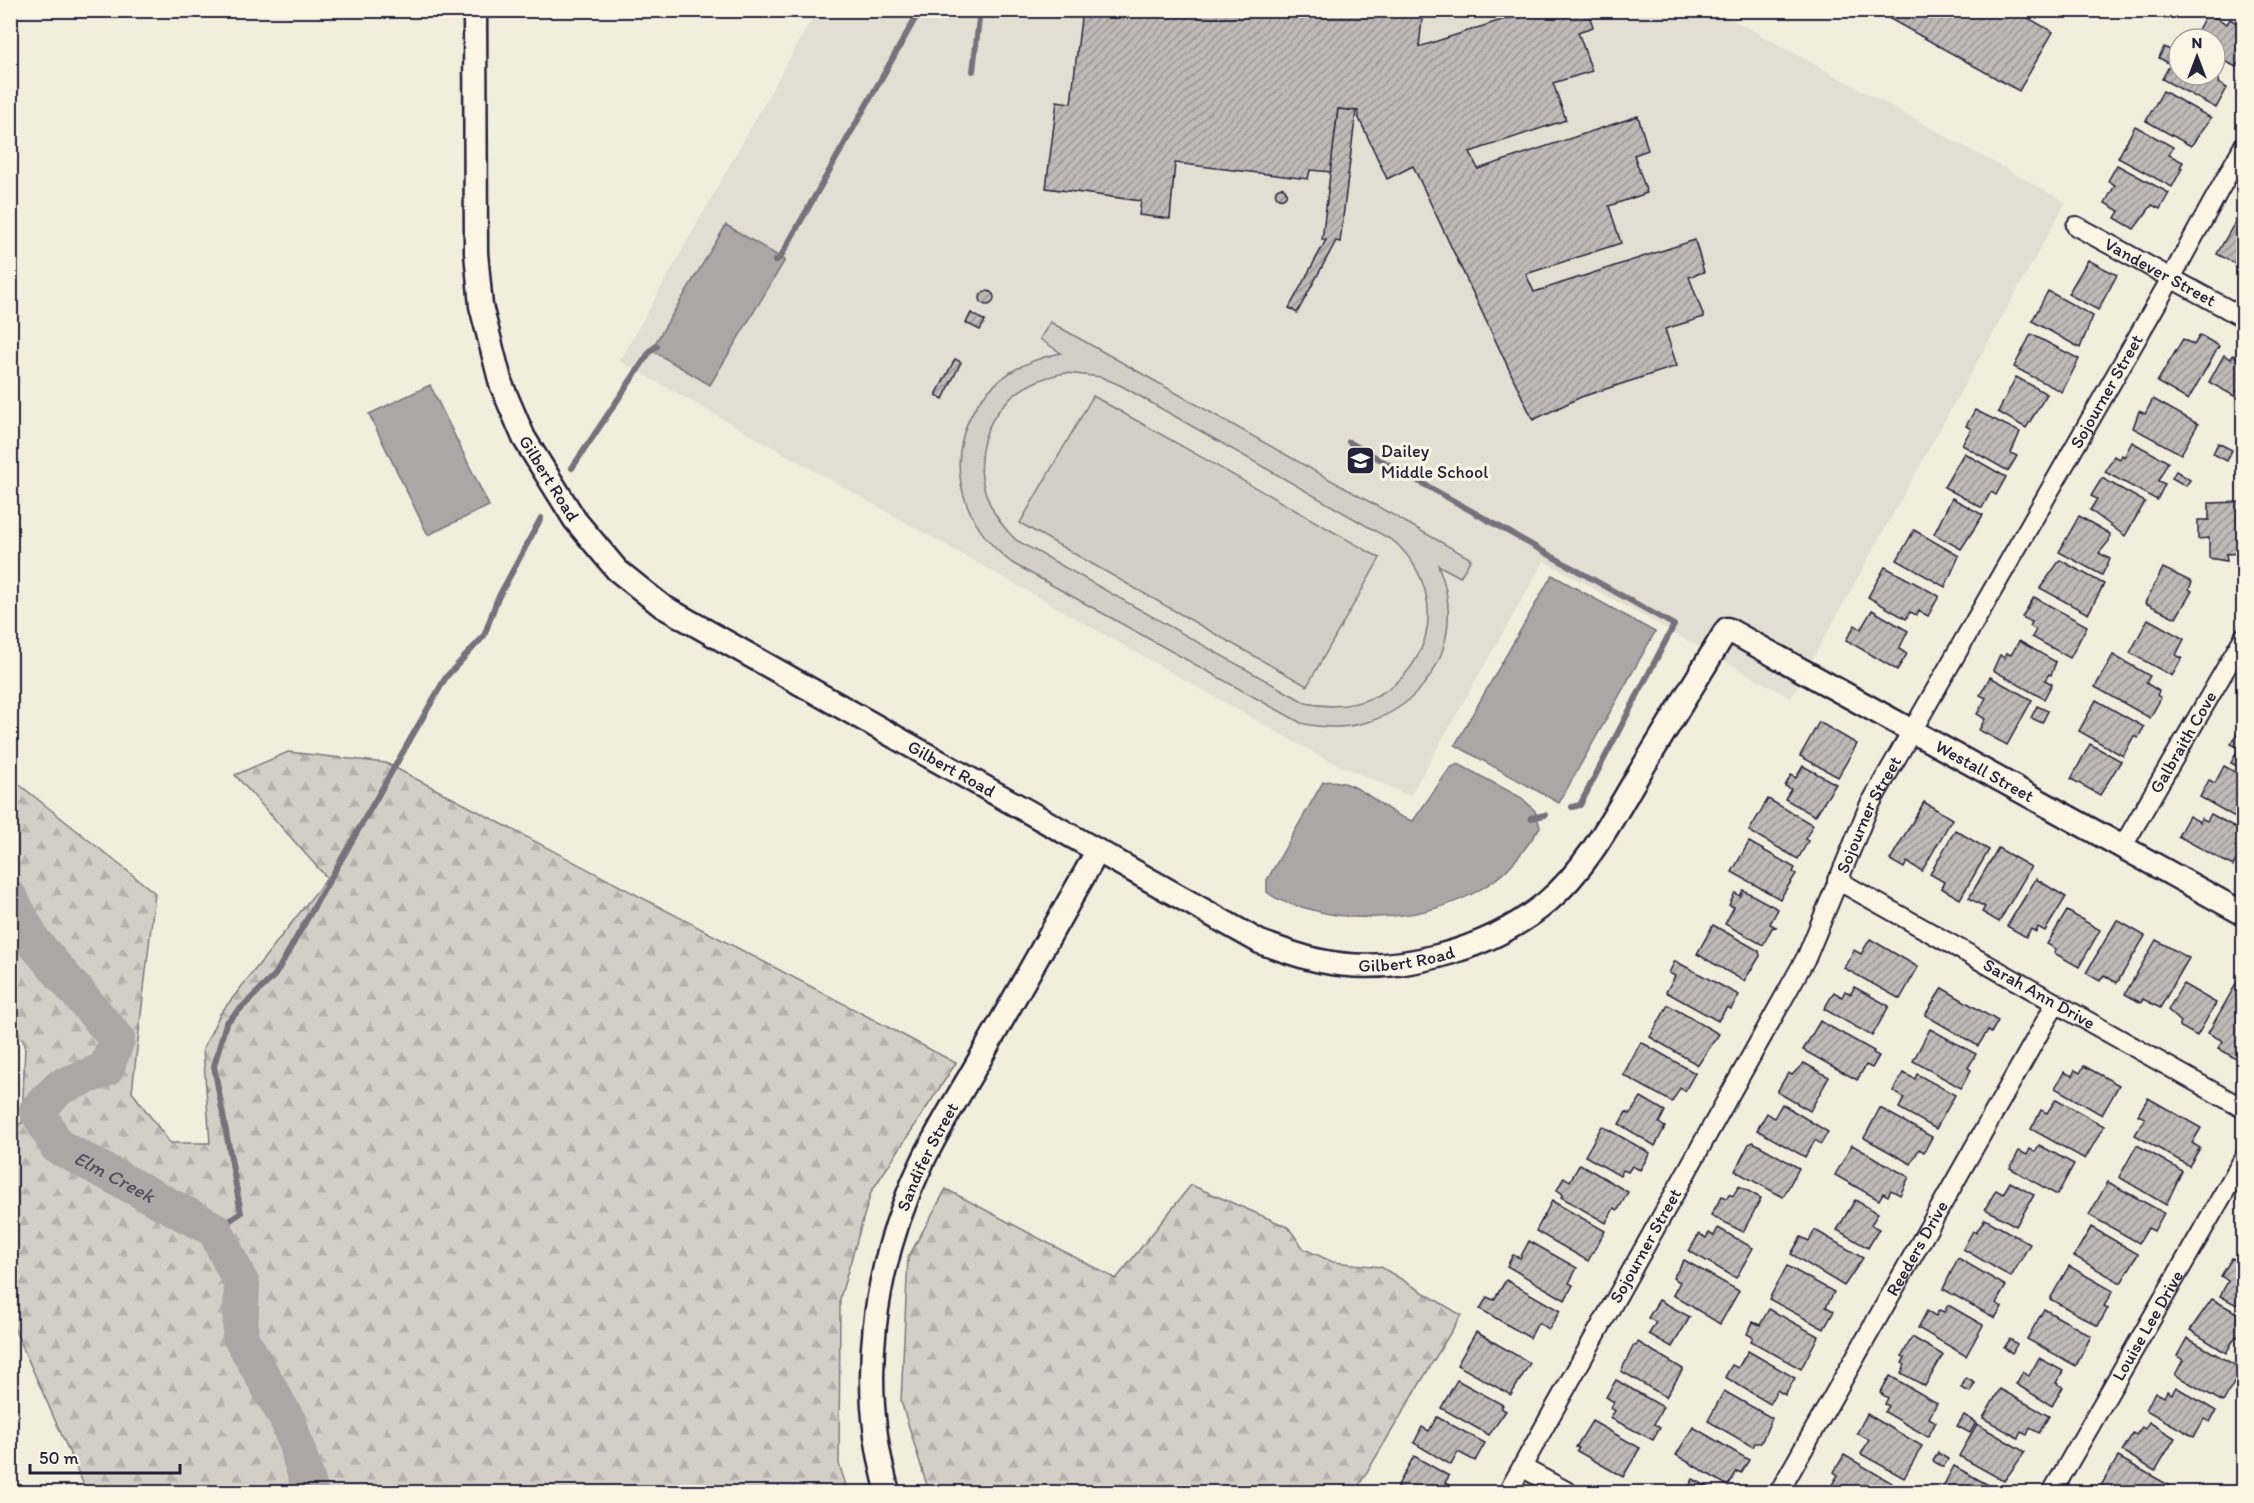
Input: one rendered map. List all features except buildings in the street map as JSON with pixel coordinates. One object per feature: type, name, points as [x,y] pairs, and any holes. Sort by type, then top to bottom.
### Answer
[{"type":"street","name":"Gilbert Road","points":[[475,10],[476,253],[481,306],[501,384],[524,438],[575,520],[617,570],[662,606],[1260,942],[1322,962],[1392,964],[1467,947],[1500,933],[1527,917],[1548,901],[1585,861],[1727,629]]},
{"type":"street","name":"Sojourner Street","points":[[1508,1492],[1807,956],[1869,806],[2171,278],[2244,145]]},
{"type":"street","name":"Vandever Street","points":[[2076,226],[2244,318]]},
{"type":"street","name":"Westall Street","points":[[1727,629],[2244,914]]},
{"type":"street","name":"Galbraith Cove","points":[[2123,846],[2244,636]]},
{"type":"street","name":"Sandifer Street","points":[[888,1492],[872,1386],[874,1325],[886,1259],[921,1164],[1097,852]]},
{"type":"street","name":"Sarah Ann Drive","points":[[1837,880],[2244,1109]]},
{"type":"street","name":"Reeders Drive","points":[[1779,1492],[2056,1003]]},
{"type":"street","name":"Louise Lee Drive","points":[[2052,1492],[2244,1158]]},
{"type":"street","points":[[1522,1468],[1568,1492]]},
{"type":"shaded area","name":"Dailey Middle School","points":[[816,11],[1717,11],[2066,202],[1791,698],[1544,561],[1410,796],[1323,758],[620,361]]},
{"type":"shaded area","points":[[726,225],[785,260],[710,385],[651,350]]},
{"type":"shaded area","points":[[430,385],[489,506],[428,535],[369,414]]},
{"type":"shaded area","points":[[1552,575],[1655,632],[1559,803],[1455,745]]},
{"type":"shaded area","points":[[1458,764],[1522,798],[1535,811],[1540,827],[1515,861],[1496,879],[1455,902],[1408,914],[1383,917],[1335,915],[1283,901],[1267,892],[1267,880],[1323,782],[1336,781],[1347,784],[1390,811],[1413,821],[1450,768]]},
{"type":"green space","points":[[1050,322],[1471,559],[1460,577],[1438,565],[1447,599],[1447,632],[1438,662],[1421,688],[1398,708],[1369,722],[1337,727],[1301,723],[1012,563],[984,535],[967,504],[960,472],[962,440],[974,411],[994,385],[1023,365],[1061,353],[1040,339]],"holes":[[[1066,373],[1101,377],[1120,385],[1395,542],[1417,571],[1427,601],[1427,631],[1416,658],[1398,681],[1373,697],[1342,705],[1306,703],[1016,540],[996,516],[985,491],[981,464],[984,439],[995,416],[1012,397],[1036,382]]]},
{"type":"green space","points":[[1093,396],[1380,558],[1307,686],[1020,523]]},
{"type":"green space","points":[[288,752],[386,763],[956,1063],[871,1192],[840,1298],[839,1464],[848,1492],[87,1492],[11,1321],[11,1128],[22,1123],[25,1045],[11,1018],[11,778],[155,893],[132,1092],[170,1143],[210,1143],[203,1049],[220,1014],[327,878],[235,775]]},
{"type":"green space","points":[[1191,1185],[1288,1227],[1304,1249],[1333,1262],[1381,1267],[1461,1315],[1355,1492],[929,1492],[901,1401],[908,1258],[946,1189],[1116,1279]]},
{"type":"waterway","points":[[775,261],[780,258],[920,10]]},
{"type":"waterway","points":[[973,71],[980,10]]},
{"type":"waterway","points":[[572,468],[651,350],[657,346]]},
{"type":"waterway","points":[[1349,442],[1674,625],[1580,805],[1572,807]]},
{"type":"waterway","points":[[215,1230],[241,1213],[214,1066],[226,1023],[275,975],[446,677],[484,636],[497,600],[541,518]]},
{"type":"waterway","points":[[1531,818],[1545,815]]},
{"type":"waterway","name":"Elm Creek","points":[[10,898],[33,941],[117,1039],[106,1069],[60,1087],[37,1110],[57,1146],[215,1230],[242,1285],[240,1336],[288,1421],[311,1492]]},
{"type":"place","name":"Dailey Middle School","points":[[1360,461]]}]
